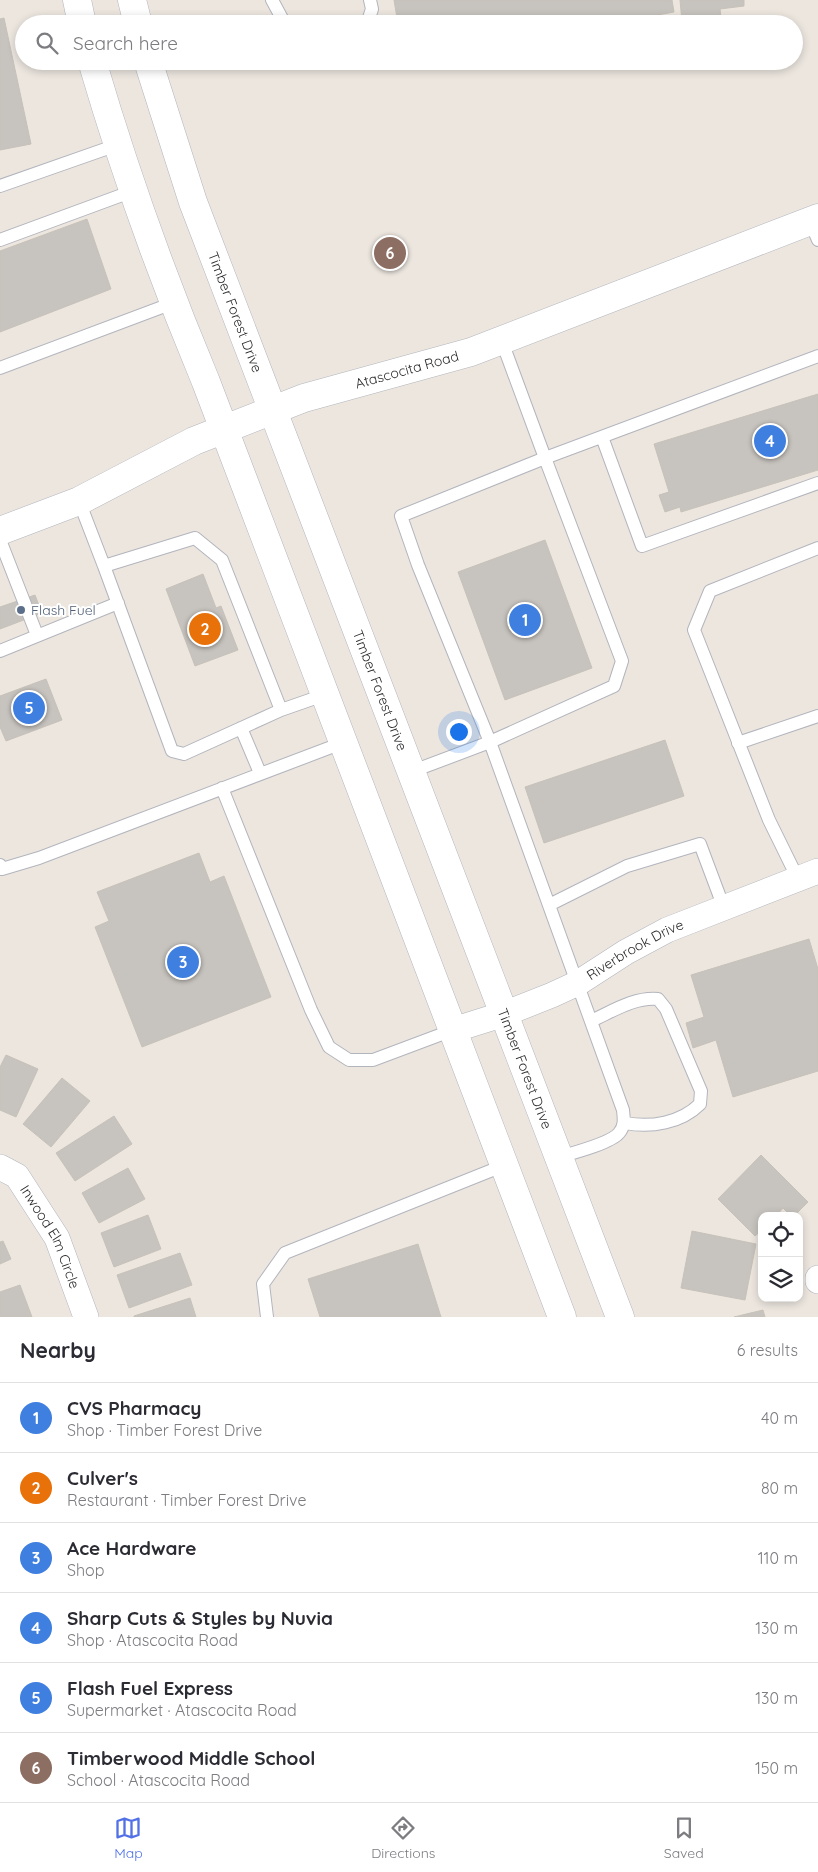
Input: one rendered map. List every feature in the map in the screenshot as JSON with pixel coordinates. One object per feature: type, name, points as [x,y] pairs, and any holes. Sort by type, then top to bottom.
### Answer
[{"type":"main road","points":[[77,0],[80,15]]},
{"type":"main road","points":[[132,0],[136,15]]},
{"type":"main road","points":[[95,70],[117,145],[172,303],[224,430],[562,1317]]},
{"type":"main road","name":"Timber Forest Drive","points":[[151,70],[193,202],[620,1317]]},
{"type":"main road","name":"Atascocita Road","points":[[0,531],[79,501],[194,442],[304,398],[471,352],[502,339],[815,226]]},
{"type":"street","name":"Riverbrook Drive","points":[[453,1030],[504,1014],[578,983],[626,952],[668,930],[808,875]]},
{"type":"street","name":"Inwood Elm Circle","points":[[0,1166],[17,1176],[57,1238],[86,1317]]},
{"type":"lane","points":[[272,0],[280,15]]},
{"type":"lane","points":[[370,0],[372,9],[370,15]]},
{"type":"lane","points":[[0,186],[117,145]]},
{"type":"lane","points":[[0,240],[133,191]]},
{"type":"lane","points":[[0,368],[172,303]]},
{"type":"lane","points":[[412,772],[490,742],[614,686],[622,661],[502,339]]},
{"type":"lane","points":[[559,1157],[603,1142],[619,1134],[625,1123],[623,1110],[490,742],[418,565],[401,516],[545,458],[818,356]]},
{"type":"lane","points":[[602,437],[642,546],[818,484]]},
{"type":"lane","points":[[79,501],[172,751],[184,754],[281,710],[324,695]]},
{"type":"lane","points":[[104,566],[195,538],[222,560],[281,710]]},
{"type":"lane","points":[[0,540],[37,635]]},
{"type":"lane","points":[[808,875],[768,820],[694,630],[710,592],[818,548]]},
{"type":"lane","points":[[0,651],[118,602]]},
{"type":"lane","points":[[738,743],[818,716]]},
{"type":"lane","points":[[241,728],[260,773]]},
{"type":"lane","points":[[1,868],[39,858],[342,743]]},
{"type":"lane","points":[[222,788],[311,1010],[329,1047],[348,1060],[373,1060],[453,1030]]},
{"type":"lane","points":[[549,905],[627,866],[700,844],[724,908]]},
{"type":"lane","points":[[591,1022],[634,1002],[646,998],[658,999],[666,1009],[701,1091],[700,1104],[690,1114],[669,1122],[652,1125],[625,1123]]},
{"type":"lane","points":[[267,1317],[263,1284],[285,1252],[505,1165]]},
{"type":"building","points":[[394,0],[672,0],[674,12],[658,15],[396,15]]},
{"type":"building","points":[[680,0],[744,0],[744,6],[720,9],[721,15],[681,15]]},
{"type":"building","points":[[4,18],[31,144],[0,150],[0,19]]},
{"type":"building","points":[[87,219],[111,289],[0,332],[0,251]]},
{"type":"building","points":[[818,394],[818,470],[681,512],[680,507],[665,512],[659,495],[669,492],[654,444]]},
{"type":"building","points":[[545,540],[592,668],[505,700],[458,572]]},
{"type":"building","points":[[203,574],[216,608],[221,606],[238,650],[195,666],[166,589]]},
{"type":"building","name":"Flash Fuel","points":[[35,595],[42,613],[0,629],[0,607]]},
{"type":"building","points":[[46,679],[62,720],[6,741],[0,727],[0,696]]},
{"type":"building","points":[[665,740],[684,796],[544,843],[525,787]]},
{"type":"building","points":[[199,853],[210,882],[224,876],[271,997],[142,1047],[95,927],[109,921],[97,892]]},
{"type":"building","points":[[809,939],[818,969],[818,1071],[733,1097],[716,1040],[693,1048],[686,1023],[704,1017],[691,975]]},
{"type":"building","points":[[6,1055],[38,1069],[16,1117],[0,1110],[0,1067]]},
{"type":"building","points":[[62,1078],[90,1101],[51,1147],[23,1124]]},
{"type":"building","points":[[114,1116],[132,1144],[75,1181],[56,1153]]},
{"type":"building","points":[[761,1155],[808,1202],[798,1212],[787,1212],[783,1208],[780,1212],[758,1212],[758,1233],[755,1236],[718,1199]]},
{"type":"building","points":[[128,1168],[145,1199],[99,1223],[82,1193]]},
{"type":"building","points":[[148,1215],[161,1249],[114,1267],[101,1233]]},
{"type":"building","points":[[692,1231],[756,1244],[745,1300],[681,1288]]},
{"type":"building","points":[[3,1241],[11,1259],[0,1264],[0,1242]]},
{"type":"building","points":[[418,1244],[441,1317],[320,1317],[308,1279]]},
{"type":"building","points":[[180,1253],[192,1285],[129,1308],[117,1275]]},
{"type":"building","points":[[20,1285],[32,1317],[0,1317],[0,1292]]},
{"type":"building","points":[[190,1298],[196,1317],[134,1317],[134,1316]]},
{"type":"building","points":[[763,1310],[765,1317],[734,1317]]},
{"type":"place","name":"Timberwood Middle School","points":[[390,253]]},
{"type":"place","name":"Sharp Cuts & Styles by Nuvia","points":[[770,441]]},
{"type":"place","name":"Flash Fuel","points":[[21,610]]},
{"type":"place","name":"CVS Pharmacy","points":[[525,620]]},
{"type":"place","name":"Culver's","points":[[205,629]]},
{"type":"place","name":"Flash Fuel Express","points":[[29,708]]},
{"type":"place","name":"Ace Hardware","points":[[183,962]]}]
